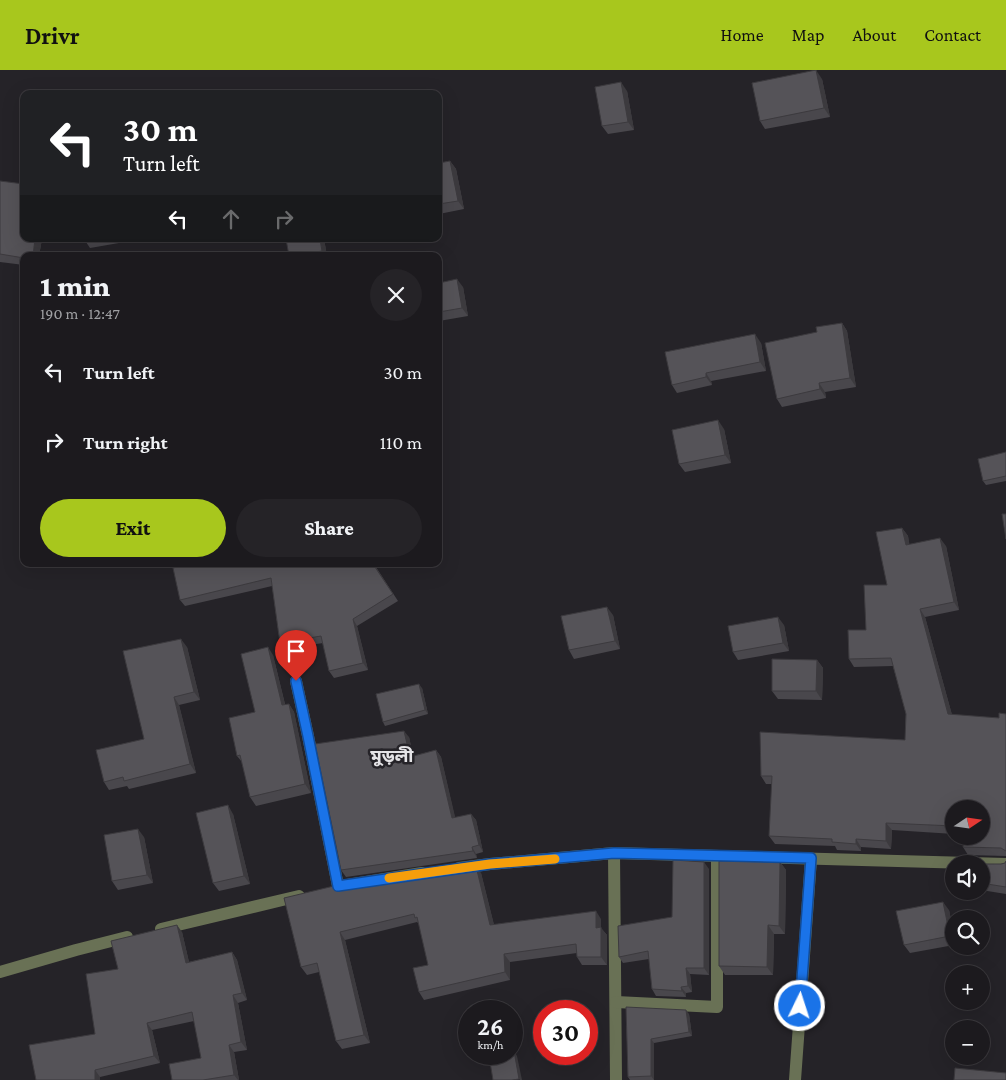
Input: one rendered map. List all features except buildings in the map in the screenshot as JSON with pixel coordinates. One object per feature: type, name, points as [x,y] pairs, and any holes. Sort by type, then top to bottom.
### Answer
[{"type":"street","points":[[296,681],[308,736],[333,887],[490,864],[614,853],[1006,864]]},
{"type":"street","points":[[614,853],[616,1080]]},
{"type":"street","points":[[616,1002],[717,1007],[717,856]]},
{"type":"street","points":[[795,1080],[811,858]]},
{"type":"street","points":[[0,972],[76,950],[310,893]]},
{"type":"slow traffic","points":[[389,878],[490,864],[555,859]]},
{"type":"district","name":"মুড়লী","points":[[392,756]]},
{"type":"route","points":[[296,681],[338,886],[490,864],[614,853],[811,858],[800,1006]]}]
